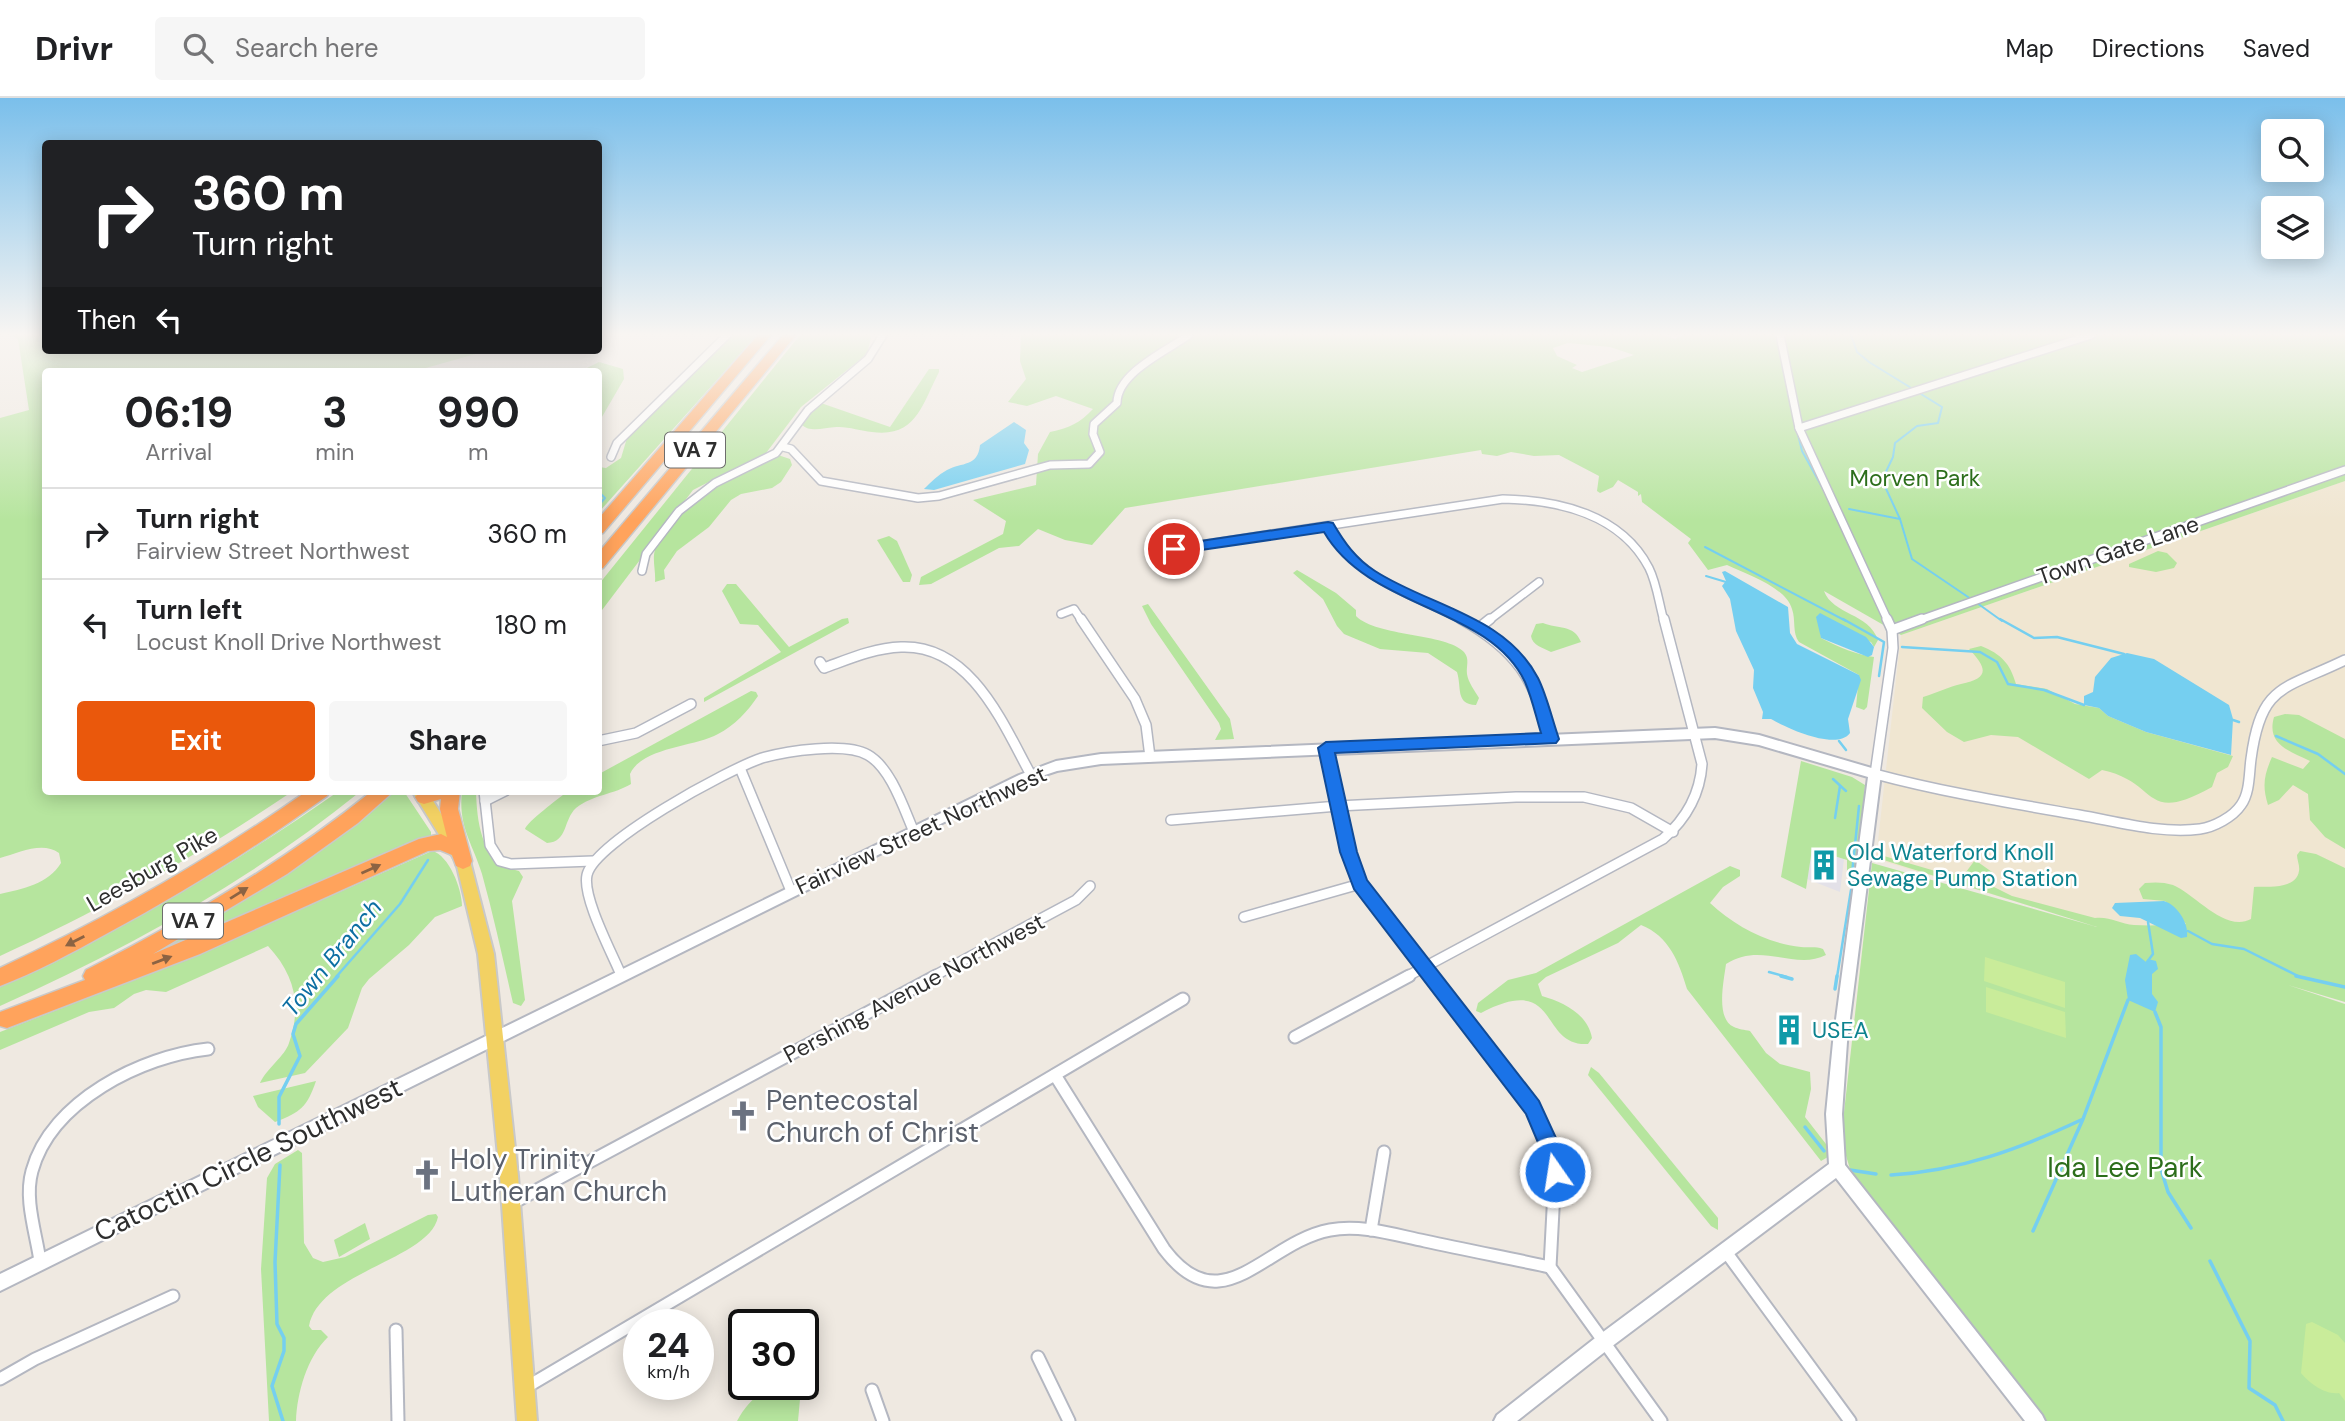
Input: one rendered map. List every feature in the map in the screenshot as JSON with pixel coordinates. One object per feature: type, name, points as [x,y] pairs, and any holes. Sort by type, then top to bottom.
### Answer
[{"type":"highway","name":"VA 7","points":[[602,524],[711,397]]},
{"type":"highway","points":[[602,542],[725,397]]},
{"type":"highway","name":"VA 7","points":[[602,559],[738,397]]},
{"type":"highway","points":[[602,515],[677,436]]},
{"type":"highway","name":"Leesburg Pike","points":[[0,977],[165,892],[264,831],[315,795]]},
{"type":"highway","name":"VA 7","points":[[3,1021],[112,966],[216,907],[276,870],[379,795]]},
{"type":"highway","points":[[449,795],[457,854]]},
{"type":"highway","points":[[3,1021],[193,948],[426,844],[441,842],[457,854]]},
{"type":"main road","points":[[422,795],[457,854],[486,954],[511,1204],[527,1421]]},
{"type":"street","points":[[611,457],[617,443],[664,397]]},
{"type":"street","points":[[642,571],[646,554],[687,503],[720,480],[766,459],[783,447],[807,410],[823,397]]},
{"type":"street","points":[[783,447],[790,449],[821,481],[908,497],[939,496],[1050,465],[1089,464],[1100,452],[1091,437],[1091,428],[1096,420],[1117,404],[1117,397]]},
{"type":"street","points":[[1793,397],[1799,428],[1892,630],[1893,643],[1840,1042],[1834,1114],[1837,1168],[2036,1421]]},
{"type":"street","points":[[1799,428],[1891,397]]},
{"type":"street","name":"Town Gate Lane","points":[[1892,630],[2345,470]]},
{"type":"street","points":[[1174,549],[1510,498],[1560,504],[1598,518],[1630,541],[1650,569],[1702,759],[1702,780],[1681,822],[1673,832],[1295,1037]]},
{"type":"street","points":[[1328,527],[1340,548],[1370,574],[1480,627],[1509,650],[1531,679],[1551,739]]},
{"type":"street","points":[[1480,627],[1539,582]]},
{"type":"street","points":[[1061,614],[1074,609],[1135,699],[1146,725],[1150,757]]},
{"type":"street","points":[[820,662],[824,668],[879,648],[909,645],[924,647],[952,658],[973,676],[1031,775]]},
{"type":"street","points":[[1875,775],[1936,790],[2161,830],[2203,829],[2228,818],[2241,805],[2246,794],[2255,726],[2264,704],[2274,694],[2345,660]]},
{"type":"street","points":[[602,741],[623,739],[642,733],[691,704]]},
{"type":"street","name":"Fairview Street Northwest","points":[[496,1036],[1031,775],[1078,761],[1695,732],[1759,740],[1875,775]]},
{"type":"street","points":[[1326,748],[1348,852],[1360,884],[1544,1127],[1555,1172],[1550,1267],[1661,1421]]},
{"type":"street","points":[[621,975],[586,888],[586,873],[593,861],[612,843],[740,768],[764,758],[792,753],[860,752],[880,766],[914,832]]},
{"type":"street","points":[[740,768],[791,891]]},
{"type":"street","points":[[484,796],[490,845],[500,861],[511,864],[593,861]]},
{"type":"street","points":[[1171,820],[1338,806],[1516,797],[1584,797],[1631,808],[1673,832]]},
{"type":"street","points":[[1244,917],[1360,884]]},
{"type":"street","name":"Pershing Avenue Northwest","points":[[511,1204],[1064,907],[1084,895],[1090,886]]},
{"type":"street","points":[[525,1388],[1183,999]]},
{"type":"street","name":"Catoctin Circle Southwest","points":[[0,1283],[496,1036]]},
{"type":"street","points":[[40,1261],[30,1190],[39,1150],[53,1129],[83,1100],[121,1076],[185,1049],[208,1049]]},
{"type":"street","points":[[1055,1075],[1164,1249],[1177,1266],[1193,1279],[1216,1283],[1238,1278],[1307,1235],[1320,1230],[1371,1230],[1484,1256],[1550,1267]]},
{"type":"street","points":[[1371,1230],[1374,1198],[1384,1152]]},
{"type":"street","points":[[1503,1421],[1605,1341],[1837,1168]]},
{"type":"street","points":[[1726,1252],[1850,1421]]},
{"type":"street","points":[[0,1379],[35,1359],[173,1296]]},
{"type":"street","points":[[396,1330],[398,1421]]},
{"type":"street","points":[[1038,1357],[1069,1421]]},
{"type":"street","points":[[872,1390],[883,1421]]},
{"type":"shaded area","points":[[2345,481],[2345,1002],[1876,859],[1901,635]]},
{"type":"shaded area","name":"Old Waterford Knoll Sewage Pump Station","points":[[1811,849],[1844,859],[1840,892],[1807,879]]},
{"type":"green space","points":[[27,397],[42,397],[42,795],[287,795],[150,880],[0,956],[0,894],[42,881],[61,863],[59,853],[45,848],[30,849],[0,858],[0,418],[29,410]]},
{"type":"green space","points":[[602,397],[614,397],[602,417]]},
{"type":"green space","points":[[668,397],[702,397],[602,509],[602,467],[606,468],[621,458],[627,438]]},
{"type":"green space","points":[[750,397],[814,397],[801,407],[766,453],[693,490],[602,610],[602,580]]},
{"type":"green space","points":[[910,397],[928,397],[916,417],[899,430],[868,431],[843,427],[815,429],[802,425],[818,402],[890,427]]},
{"type":"green space","name":"Morven Park","points":[[1012,397],[1054,397],[1027,406],[1008,402]]},
{"type":"green space","name":"Morven Park","points":[[1058,397],[2345,397],[2345,481],[1901,635],[1824,591],[1835,605],[1867,624],[1878,640],[1874,647],[1871,642],[1820,627],[1821,638],[1848,650],[1874,657],[1867,707],[1864,710],[1856,707],[1859,675],[1799,642],[1792,609],[1782,594],[1764,582],[1727,565],[1708,570],[1688,543],[1691,539],[1642,502],[1641,494],[1638,496],[1638,492],[1618,480],[1613,487],[1600,493],[1597,491],[1599,476],[1559,455],[1534,456],[1511,452],[1497,456],[1482,454],[1481,450],[1125,508],[1092,545],[1065,540],[1038,529],[1019,546],[999,548],[931,584],[919,585],[921,577],[1003,534],[1006,521],[973,500],[1036,485],[1038,454],[1050,432],[1074,424],[1093,409]]},
{"type":"green space","points":[[778,455],[790,459],[792,465],[781,482],[772,488],[741,494],[731,500],[709,527],[677,551],[664,570],[665,579],[655,582],[655,550],[675,517],[725,481]]},
{"type":"green space","points":[[889,536],[897,541],[912,575],[910,582],[903,582],[877,540]]},
{"type":"green space","points":[[2158,551],[2167,553],[2177,563],[2174,568],[2156,572],[2129,567],[2129,564]]},
{"type":"green space","points":[[1297,570],[1336,593],[1356,610],[1356,616],[1366,623],[1442,641],[1464,652],[1468,677],[1479,698],[1476,705],[1465,702],[1462,698],[1457,672],[1428,653],[1380,649],[1344,634],[1323,599],[1293,573]]},
{"type":"green space","points":[[727,584],[736,584],[789,647],[842,619],[848,618],[849,623],[704,702],[704,698],[781,652],[758,625],[740,624],[722,591]]},
{"type":"green space","points":[[1148,604],[1230,719],[1234,739],[1215,740],[1221,729],[1219,723],[1151,624],[1142,606]]},
{"type":"green space","points":[[1543,623],[1574,632],[1581,642],[1551,652],[1541,648],[1533,642],[1531,636],[1536,624]]},
{"type":"green space","points":[[1981,646],[2004,660],[2016,684],[2047,689],[2075,704],[2099,708],[2108,716],[2146,732],[2233,756],[2228,767],[2217,773],[2212,787],[2190,798],[2162,802],[2121,776],[2102,770],[2089,779],[2018,737],[1991,735],[1964,742],[1947,732],[1922,708],[1923,697],[1981,676],[1983,672],[1980,662],[1969,649]]},
{"type":"green space","points":[[751,691],[756,692],[758,696],[730,727],[708,738],[646,758],[636,765],[630,774],[631,784],[589,800],[576,808],[562,835],[554,842],[547,843],[525,829],[563,795],[602,795],[602,772]]},
{"type":"green space","points":[[2285,714],[2299,715],[2345,739],[2345,849],[2325,837],[2310,820],[2308,794],[2293,785],[2279,800],[2268,805],[2265,781],[2272,757],[2303,769],[2310,761],[2281,746],[2273,734],[2274,717]]},
{"type":"green space","points":[[1801,761],[1852,777],[1865,785],[1858,875],[1854,878],[1847,876],[1847,860],[1812,849],[1806,889],[1781,877]]},
{"type":"green space","points":[[333,795],[356,795],[276,854],[188,910],[48,984],[0,1006],[0,987],[131,921],[258,846]]},
{"type":"green space","points":[[390,795],[406,795],[431,832],[431,838],[126,968],[257,891]]},
{"type":"green space","points":[[462,795],[476,795],[480,829],[489,852],[497,861],[519,871],[523,877],[512,901],[525,1000],[521,1006],[513,1003],[482,874],[464,825]]},
{"type":"green space","points":[[432,851],[449,866],[460,891],[462,906],[435,917],[409,945],[369,979],[362,988],[348,1028],[305,1073],[260,1083],[287,1048],[295,1016],[294,992],[290,980],[268,946],[166,992],[146,990],[134,994],[114,1008],[89,1012],[0,1050],[0,1032],[183,961]]},
{"type":"green space","name":"Ida Lee Park","points":[[2300,851],[2316,854],[2345,868],[2345,1002],[2288,985],[2345,1004],[2345,1421],[2043,1421],[1853,1179],[1841,1139],[1872,863],[2097,927],[1874,857],[1884,856],[1949,875],[1966,872],[1975,860],[1992,872],[1992,886],[2012,896],[2095,918],[2134,925],[2153,925],[2186,924],[2165,901],[2143,899],[2139,889],[2145,883],[2173,885],[2221,917],[2241,922],[2251,919],[2254,887],[2280,886],[2297,877],[2297,855]]},
{"type":"green space","points":[[1730,866],[1740,870],[1740,876],[1723,887],[1710,903],[1730,919],[1763,937],[1788,945],[1820,948],[1826,955],[1802,960],[1765,955],[1739,958],[1726,964],[1722,999],[1724,1016],[1728,1023],[1750,1031],[1766,1053],[1780,1064],[1810,1072],[1811,1089],[1805,1117],[1826,1144],[1828,1157],[1821,1161],[1687,989],[1666,943],[1641,925],[1618,943],[1546,977],[1538,984],[1542,996],[1573,1010],[1585,1022],[1592,1038],[1588,1044],[1572,1042],[1561,1035],[1537,1005],[1524,1001],[1507,1002],[1481,1013],[1476,1011],[1478,1003],[1508,980],[1536,973]]},
{"type":"green space","points":[[1985,957],[2065,982],[2065,1008],[1984,981]]},
{"type":"green space","points":[[1986,987],[2065,1012],[2066,1038],[1986,1012]]},
{"type":"green space","points":[[1591,1067],[1599,1073],[1718,1218],[1718,1230],[1711,1226],[1588,1075]]},
{"type":"green space","points":[[316,1081],[302,1108],[275,1122],[258,1107],[253,1096]]},
{"type":"green space","points":[[298,1150],[302,1153],[304,1243],[313,1258],[323,1262],[345,1257],[428,1215],[436,1214],[438,1217],[430,1232],[415,1245],[352,1279],[332,1292],[317,1308],[309,1326],[312,1330],[321,1330],[328,1337],[314,1355],[304,1376],[296,1421],[269,1421],[261,1269],[267,1178],[275,1164]]},
{"type":"green space","points":[[365,1223],[370,1239],[339,1257],[334,1240]]},
{"type":"green space","points":[[2312,1322],[2338,1335],[2345,1343],[2345,1401],[2339,1393],[2318,1388],[2301,1373],[2306,1324]]},
{"type":"green space","points":[[753,1400],[800,1400],[798,1421],[737,1421]]},
{"type":"water","points":[[1014,422],[1026,430],[1024,443],[1029,450],[1025,464],[934,490],[924,489],[947,470],[973,460],[980,445]]},
{"type":"water","points":[[1725,571],[1788,607],[1790,633],[1797,644],[1859,675],[1861,680],[1848,719],[1850,733],[1844,738],[1824,739],[1771,719],[1762,719],[1763,712],[1753,688],[1754,670],[1736,631],[1730,599],[1722,586],[1726,581],[1722,572]]},
{"type":"water","points":[[1820,613],[1866,637],[1874,647],[1872,655],[1868,657],[1821,638],[1816,617]]},
{"type":"water","points":[[2127,653],[2154,659],[2229,705],[2233,719],[2231,755],[2146,732],[2108,716],[2099,708],[2084,705],[2084,696],[2093,692],[2095,677],[2111,658]]},
{"type":"water","points":[[2164,901],[2181,915],[2187,937],[2181,938],[2140,918],[2120,916],[2112,908],[2115,903]]},
{"type":"water","points":[[2136,954],[2146,962],[2148,959],[2156,961],[2158,969],[2152,974],[2152,994],[2158,1002],[2155,1012],[2128,1000],[2125,980],[2130,955]]},
{"type":"waterway","points":[[1789,397],[1802,451],[1831,503]]},
{"type":"waterway","points":[[1900,519],[1882,480],[1893,457],[1895,443],[1917,426],[1938,423],[1942,407],[1925,397]]},
{"type":"waterway","points":[[602,495],[605,498],[602,501]]},
{"type":"waterway","points":[[1849,509],[1900,519]]},
{"type":"waterway","points":[[1900,519],[1912,559],[1971,599]]},
{"type":"waterway","points":[[1705,547],[1846,621]]},
{"type":"waterway","points":[[1706,576],[1726,582]]},
{"type":"waterway","points":[[1977,603],[2002,621]]},
{"type":"waterway","points":[[1843,619],[1884,642],[1879,676]]},
{"type":"waterway","points":[[2000,619],[2034,638],[2057,637],[2124,654]]},
{"type":"waterway","points":[[1902,647],[1980,652],[1997,662],[2008,684],[2044,690],[2084,705]]},
{"type":"waterway","points":[[2233,720],[2239,722]]},
{"type":"waterway","points":[[2276,736],[2318,754],[2345,774]]},
{"type":"waterway","points":[[1839,741],[1846,750]]},
{"type":"waterway","points":[[1833,779],[1846,791]]},
{"type":"waterway","points":[[1835,818],[1840,786]]},
{"type":"waterway","points":[[1852,874],[1859,806]]},
{"type":"waterway","name":"Town Branch","points":[[336,977],[400,904],[428,860]]},
{"type":"waterway","points":[[1837,977],[1851,890]]},
{"type":"waterway","points":[[2147,962],[2153,954],[2148,922]]},
{"type":"waterway","points":[[2188,931],[2212,944],[2244,949],[2300,977]]},
{"type":"waterway","points":[[1769,972],[1787,977]]},
{"type":"waterway","name":"Town Branch","points":[[279,1124],[279,1097],[300,1056],[293,1034],[296,1024],[338,976]]},
{"type":"waterway","points":[[1781,976],[1792,979]]},
{"type":"waterway","points":[[1835,989],[1837,976]]},
{"type":"waterway","points":[[2300,977],[2345,987]]},
{"type":"waterway","points":[[2033,1231],[2083,1119],[2128,1000]]},
{"type":"waterway","points":[[2155,1012],[2161,1027],[2161,1169],[2168,1192],[2191,1228]]},
{"type":"waterway","points":[[1891,1175],[1941,1169],[1989,1157],[2081,1120]]},
{"type":"waterway","points":[[1805,1127],[1824,1151]]},
{"type":"waterway","name":"Town Branch","points":[[280,1165],[275,1262],[277,1324],[284,1338],[284,1351],[272,1386],[283,1421]]},
{"type":"waterway","points":[[1850,1170],[1876,1174]]},
{"type":"waterway","points":[[2210,1261],[2250,1341],[2249,1388],[2275,1405],[2283,1421]]},
{"type":"place","name":"Old Waterford Knoll Sewage Pump Station","points":[[1824,865]]},
{"type":"place","name":"USEA","points":[[1789,1030]]},
{"type":"place","name":"Pentecostal Church of Christ","points":[[743,1116]]},
{"type":"place","name":"Holy Trinity Lutheran Church","points":[[427,1175]]},
{"type":"route","points":[[1174,549],[1328,527],[1340,548],[1358,566],[1399,591],[1450,611],[1480,627],[1514,656],[1531,679],[1539,694],[1551,739],[1326,748],[1348,852],[1360,884],[1532,1108],[1544,1127],[1555,1172]]}]
